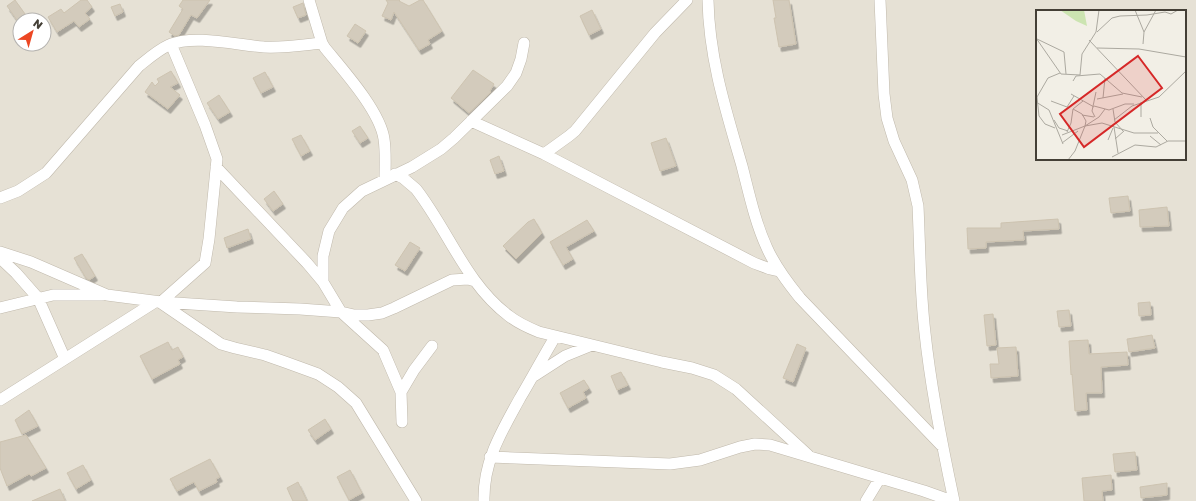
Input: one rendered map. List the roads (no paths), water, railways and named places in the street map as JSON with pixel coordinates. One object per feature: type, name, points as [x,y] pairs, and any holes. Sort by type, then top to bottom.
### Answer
[{"type":"street","points":[[309,0],[322,43],[378,119],[384,138],[390,177]]},
{"type":"street","points":[[544,154],[575,131],[655,33],[687,0]]},
{"type":"street","points":[[708,0],[712,48],[718,83],[761,234],[769,253],[779,271],[800,298],[942,445]]},
{"type":"street","points":[[880,0],[884,94],[887,118],[894,141],[912,180],[918,206],[925,332],[932,389],[953,501]]},
{"type":"street","points":[[0,198],[18,191],[46,172],[139,66],[154,53],[171,44],[187,41],[204,41],[277,47],[322,43]]},
{"type":"street","points":[[323,282],[322,256],[329,231],[343,208],[362,191],[417,164],[441,149],[454,138],[507,86],[516,73],[522,59],[524,43]]},
{"type":"street","points":[[0,400],[158,302],[205,263],[209,239],[217,159],[205,125],[171,44]]},
{"type":"street","points":[[471,121],[544,154],[754,263],[779,271]]},
{"type":"street","points":[[216,166],[291,245],[323,282],[341,312],[383,350],[401,392],[402,422]]},
{"type":"street","points":[[390,177],[410,184],[421,196],[475,281],[497,306],[510,317],[539,332],[555,337],[692,368],[714,375],[736,389],[808,455]]},
{"type":"street","points":[[0,252],[31,262],[107,295]]},
{"type":"street","points":[[0,258],[16,273],[38,298],[65,360]]},
{"type":"street","points":[[0,308],[53,295],[107,295],[158,302],[300,309],[341,312],[354,315],[368,315],[382,313],[394,308],[452,280],[460,279],[475,281]]},
{"type":"street","points":[[158,302],[221,344],[265,355],[318,374],[338,387],[356,404],[416,501]]},
{"type":"street","points":[[484,501],[486,476],[490,457],[498,437],[555,337]]},
{"type":"street","points":[[532,377],[565,356],[592,345]]},
{"type":"street","points":[[401,392],[414,370],[432,346]]},
{"type":"street","points":[[490,457],[670,464],[700,460],[740,447],[755,444],[770,445],[808,455],[953,501]]},
{"type":"street","points":[[866,501],[880,478]]}]
